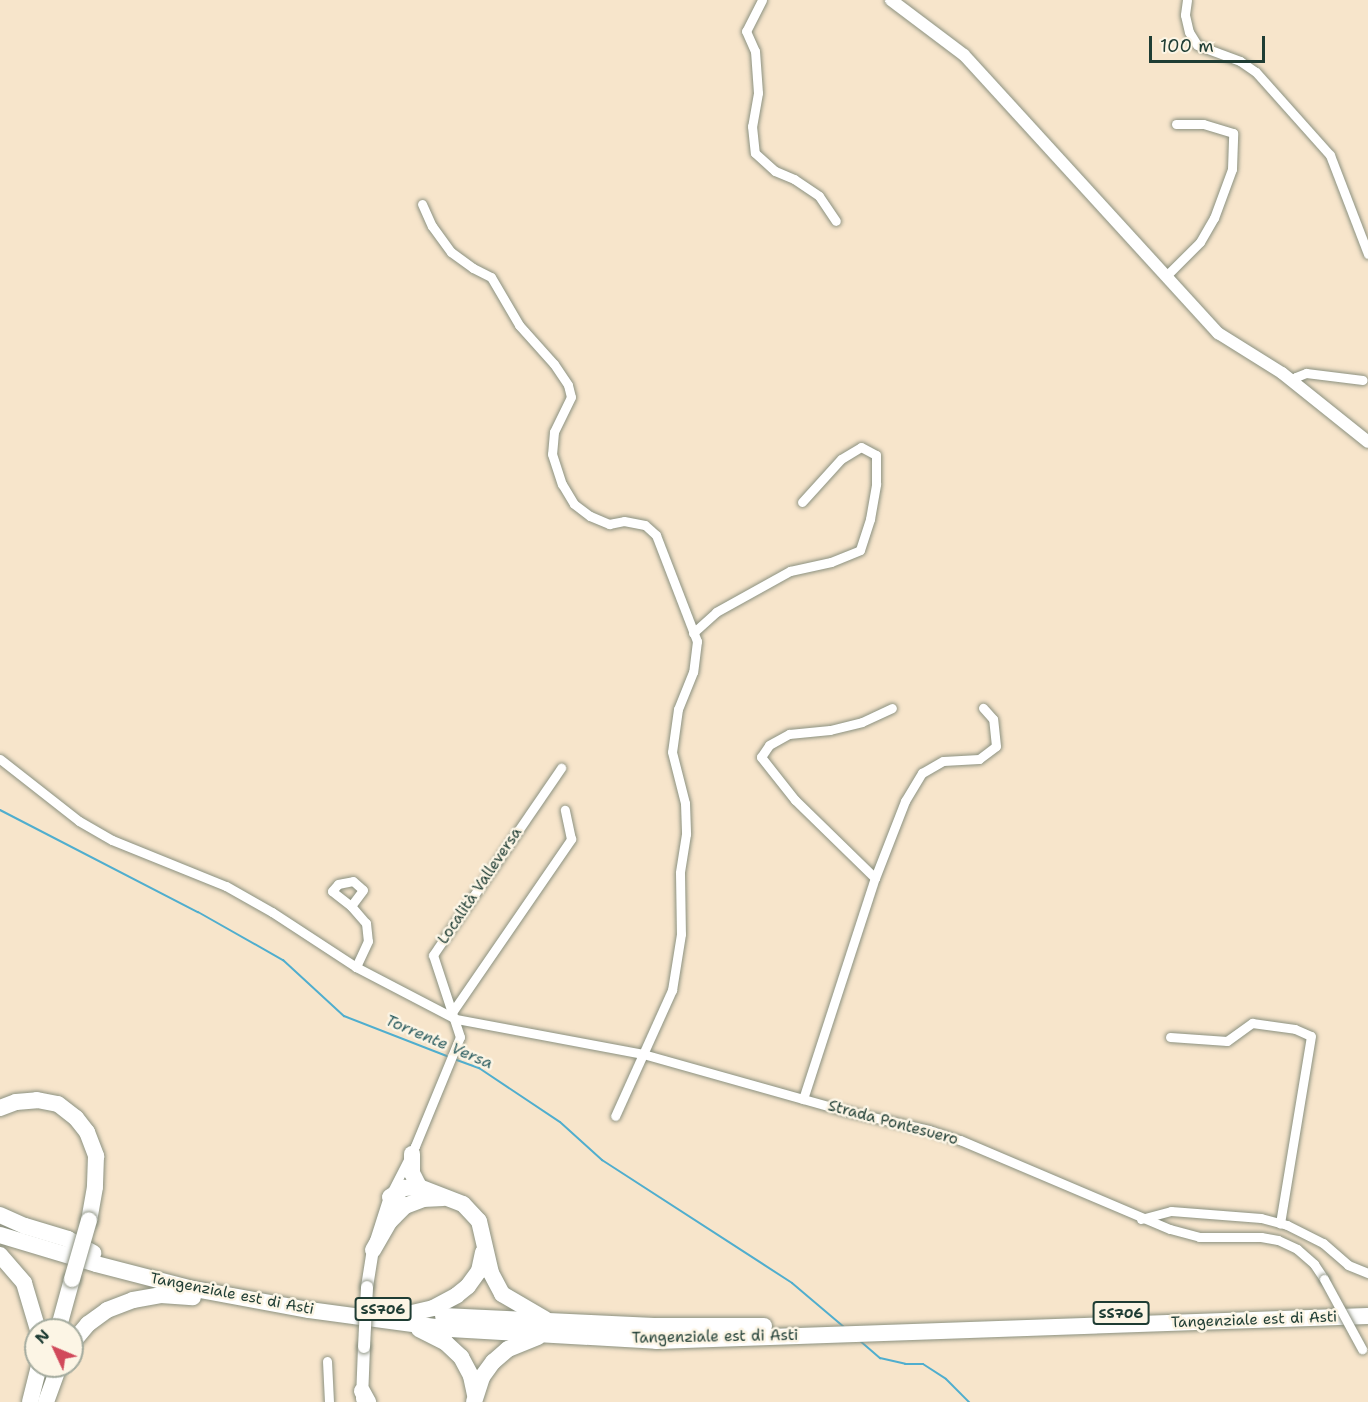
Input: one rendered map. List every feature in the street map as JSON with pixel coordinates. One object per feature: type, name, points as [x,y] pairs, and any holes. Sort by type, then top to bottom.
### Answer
[{"type":"highway","points":[[0,1108],[16,1102],[37,1100],[58,1104],[76,1118],[87,1132],[96,1156],[95,1186],[89,1220],[61,1318]]},
{"type":"highway","points":[[412,1154],[412,1173],[419,1187]]},
{"type":"highway","points":[[405,1206],[390,1197],[404,1188],[419,1187],[462,1204],[476,1217],[482,1227],[494,1281],[502,1294],[549,1328],[508,1349],[493,1362],[474,1399]]},
{"type":"highway","points":[[373,1250],[390,1221],[405,1206],[423,1199],[447,1198]]},
{"type":"highway","points":[[0,1215],[25,1226],[69,1239],[97,1255]]},
{"type":"highway","name":"Tangenziale est di Asti","points":[[0,1225],[97,1255],[192,1278],[410,1318],[450,1329],[654,1326],[878,1328],[1368,1316]]},
{"type":"highway","name":"Tangenziale est di Asti","points":[[0,1235],[96,1264],[189,1288],[309,1310],[410,1318]]},
{"type":"highway","points":[[410,1318],[457,1295],[468,1286],[479,1271],[485,1245]]},
{"type":"highway","points":[[0,1255],[24,1283],[34,1318]]},
{"type":"highway","points":[[84,1329],[107,1310],[133,1300],[161,1295],[192,1297],[267,1311],[309,1310]]},
{"type":"highway","name":"Tangenziale est di Asti","points":[[549,1328],[656,1341],[1368,1304]]},
{"type":"highway","points":[[410,1318],[446,1342],[461,1357],[471,1376],[474,1399]]},
{"type":"highway","points":[[30,1402],[36,1378]]},
{"type":"highway","points":[[39,1402],[46,1378]]},
{"type":"highway","points":[[46,1402],[55,1378]]},
{"type":"street","points":[[762,0],[746,31],[755,51],[758,93],[752,126],[754,153],[775,171],[794,179],[819,196],[836,220]]},
{"type":"street","points":[[1187,0],[1185,15],[1189,32],[1197,45],[1240,61],[1256,72],[1330,155],[1338,169],[1368,254]]},
{"type":"street","points":[[892,1],[975,66],[1218,333],[1270,364],[1368,442]]},
{"type":"street","points":[[1166,276],[1200,242],[1214,218],[1232,169],[1233,133],[1203,124],[1176,124]]},
{"type":"street","points":[[422,204],[432,226],[451,252],[473,268],[491,277],[519,324],[554,364],[568,385],[571,397],[554,432],[552,454],[562,484],[574,504],[590,516],[609,524],[624,521],[645,525],[656,535],[696,641],[693,672],[678,709],[672,752],[685,803],[686,834],[680,873],[681,934],[672,990],[615,1116]]},
{"type":"street","points":[[1296,385],[1296,377],[1306,373],[1363,380]]},
{"type":"street","points":[[693,633],[716,612],[790,572],[831,562],[861,550],[870,519],[876,484],[876,456],[861,447],[841,459],[802,502]]},
{"type":"street","points":[[875,878],[795,800],[761,757],[769,746],[789,734],[830,730],[862,722],[892,708]]},
{"type":"street","points":[[803,1099],[875,878],[905,801],[922,773],[943,761],[979,759],[996,746],[993,719],[983,708]]},
{"type":"street","name":"Strada Pontesuero","points":[[0,759],[79,821],[112,840],[226,886],[272,912],[356,967],[455,1015],[643,1054],[803,1099],[929,1130],[960,1140],[1141,1219],[1199,1237],[1261,1237],[1278,1240],[1297,1249],[1314,1264],[1365,1353]]},
{"type":"street","name":"Località Valleversa","points":[[455,1015],[433,955],[561,768]]},
{"type":"street","points":[[364,1398],[367,1287],[373,1250],[390,1197],[412,1154],[457,1046],[460,1037],[455,1015],[571,839],[565,810]]},
{"type":"street","points":[[351,906],[366,922],[368,941],[356,967]]},
{"type":"street","points":[[1170,1037],[1227,1041],[1252,1023],[1295,1029],[1311,1036],[1280,1223]]},
{"type":"street","points":[[1141,1219],[1171,1211],[1261,1218],[1280,1223],[1323,1244],[1348,1265],[1368,1273]]},
{"type":"street","points":[[327,1361],[329,1402]]},
{"type":"waterway","name":"Torrente Versa","points":[[0,810],[198,912],[283,960],[344,1016],[449,1057]]},
{"type":"waterway","name":"Torrente Versa","points":[[454,1059],[479,1068],[560,1122],[602,1160],[792,1283],[844,1327]]},
{"type":"waterway","name":"Torrente Versa","points":[[859,1340],[880,1358],[905,1364],[923,1364],[946,1379],[969,1402]]}]
